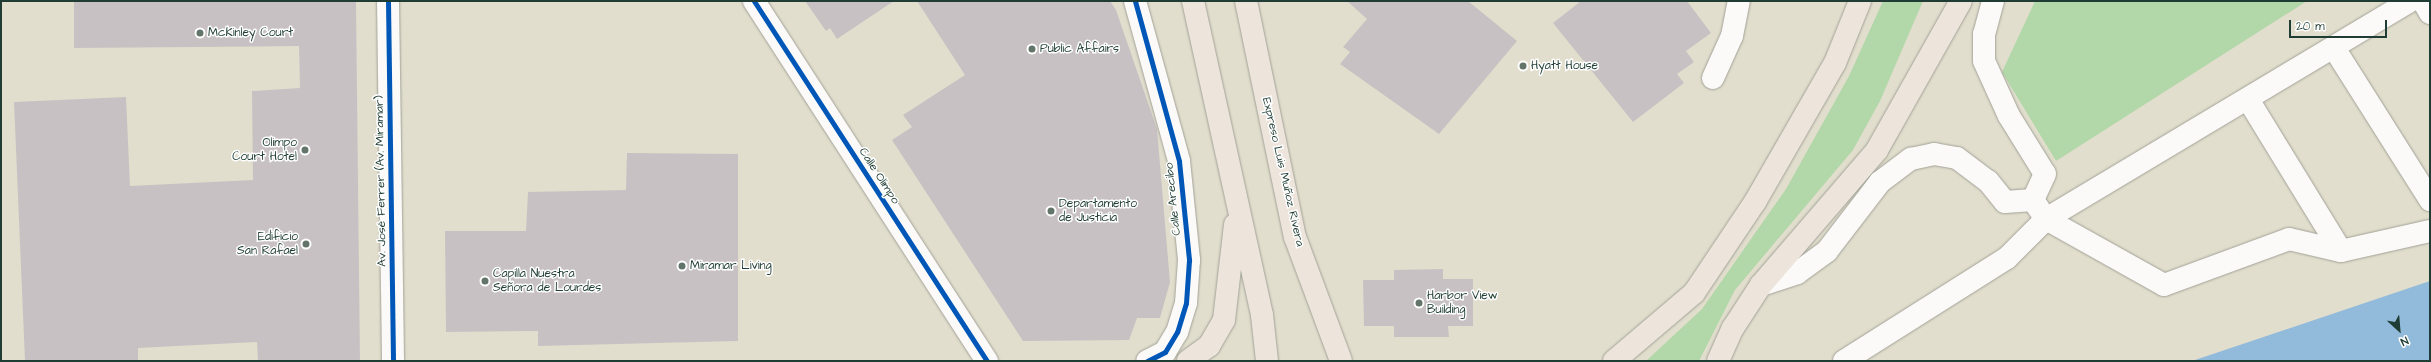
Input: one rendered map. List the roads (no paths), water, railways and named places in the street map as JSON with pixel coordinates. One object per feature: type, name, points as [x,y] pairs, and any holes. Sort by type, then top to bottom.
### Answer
[{"type":"main road","points":[[1193,1],[1262,315],[1267,361]]},
{"type":"main road","name":"Expreso Luis Muñoz Rivera","points":[[1246,1],[1295,236],[1341,361]]},
{"type":"main road","points":[[1614,361],[1694,293],[1755,202],[1831,70],[1860,1]]},
{"type":"main road","points":[[1718,361],[1733,328],[1761,285],[1877,150],[1961,1]]},
{"type":"main road","points":[[1188,361],[1209,346],[1224,320],[1237,204]]},
{"type":"street","name":"Av. José Ferrer (Av. Miramar)","points":[[388,1],[394,361]]},
{"type":"street","name":"Calle Olimpo","points":[[754,1],[987,361]]},
{"type":"street","name":"Calle Arecibo","points":[[1135,1],[1179,161],[1189,260],[1186,303],[1177,332],[1165,352],[1147,361]]},
{"type":"street","points":[[1713,78],[1732,36],[1739,1]]},
{"type":"street","points":[[1993,1],[1984,34],[1984,61],[2009,116],[2045,174],[2033,200]]},
{"type":"street","points":[[1844,361],[2007,258],[2046,219],[2248,101],[2410,1]]},
{"type":"street","points":[[2423,1],[2430,13]]},
{"type":"street","points":[[2334,48],[2430,200]]},
{"type":"street","points":[[2248,101],[2341,251]]},
{"type":"street","points":[[1761,285],[1797,273],[1827,251],[1880,182],[1911,159],[1934,154],[1957,158],[1988,181],[2005,202],[2033,200]]},
{"type":"street","points":[[2033,200],[2046,219],[2164,285],[2289,239],[2341,251],[2430,231]]},
{"type":"water","points":[[2430,281],[2430,361],[2192,361]]},
{"type":"place","name":"McKinley Court","points":[[200,33]]},
{"type":"place","name":"Public Affairs","points":[[1032,49]]},
{"type":"place","name":"Hyatt House","points":[[1523,66]]},
{"type":"place","name":"Olimpo Court Hotel","points":[[305,150]]},
{"type":"place","name":"Departamento de Justicia","points":[[1051,211]]},
{"type":"place","name":"Edificio San Rafael","points":[[306,244]]},
{"type":"place","name":"Miramar Living","points":[[682,266]]},
{"type":"place","name":"Capilla Nuestra Señora de Lourdes","points":[[485,281]]},
{"type":"place","name":"Harbor View Building","points":[[1419,303]]}]
